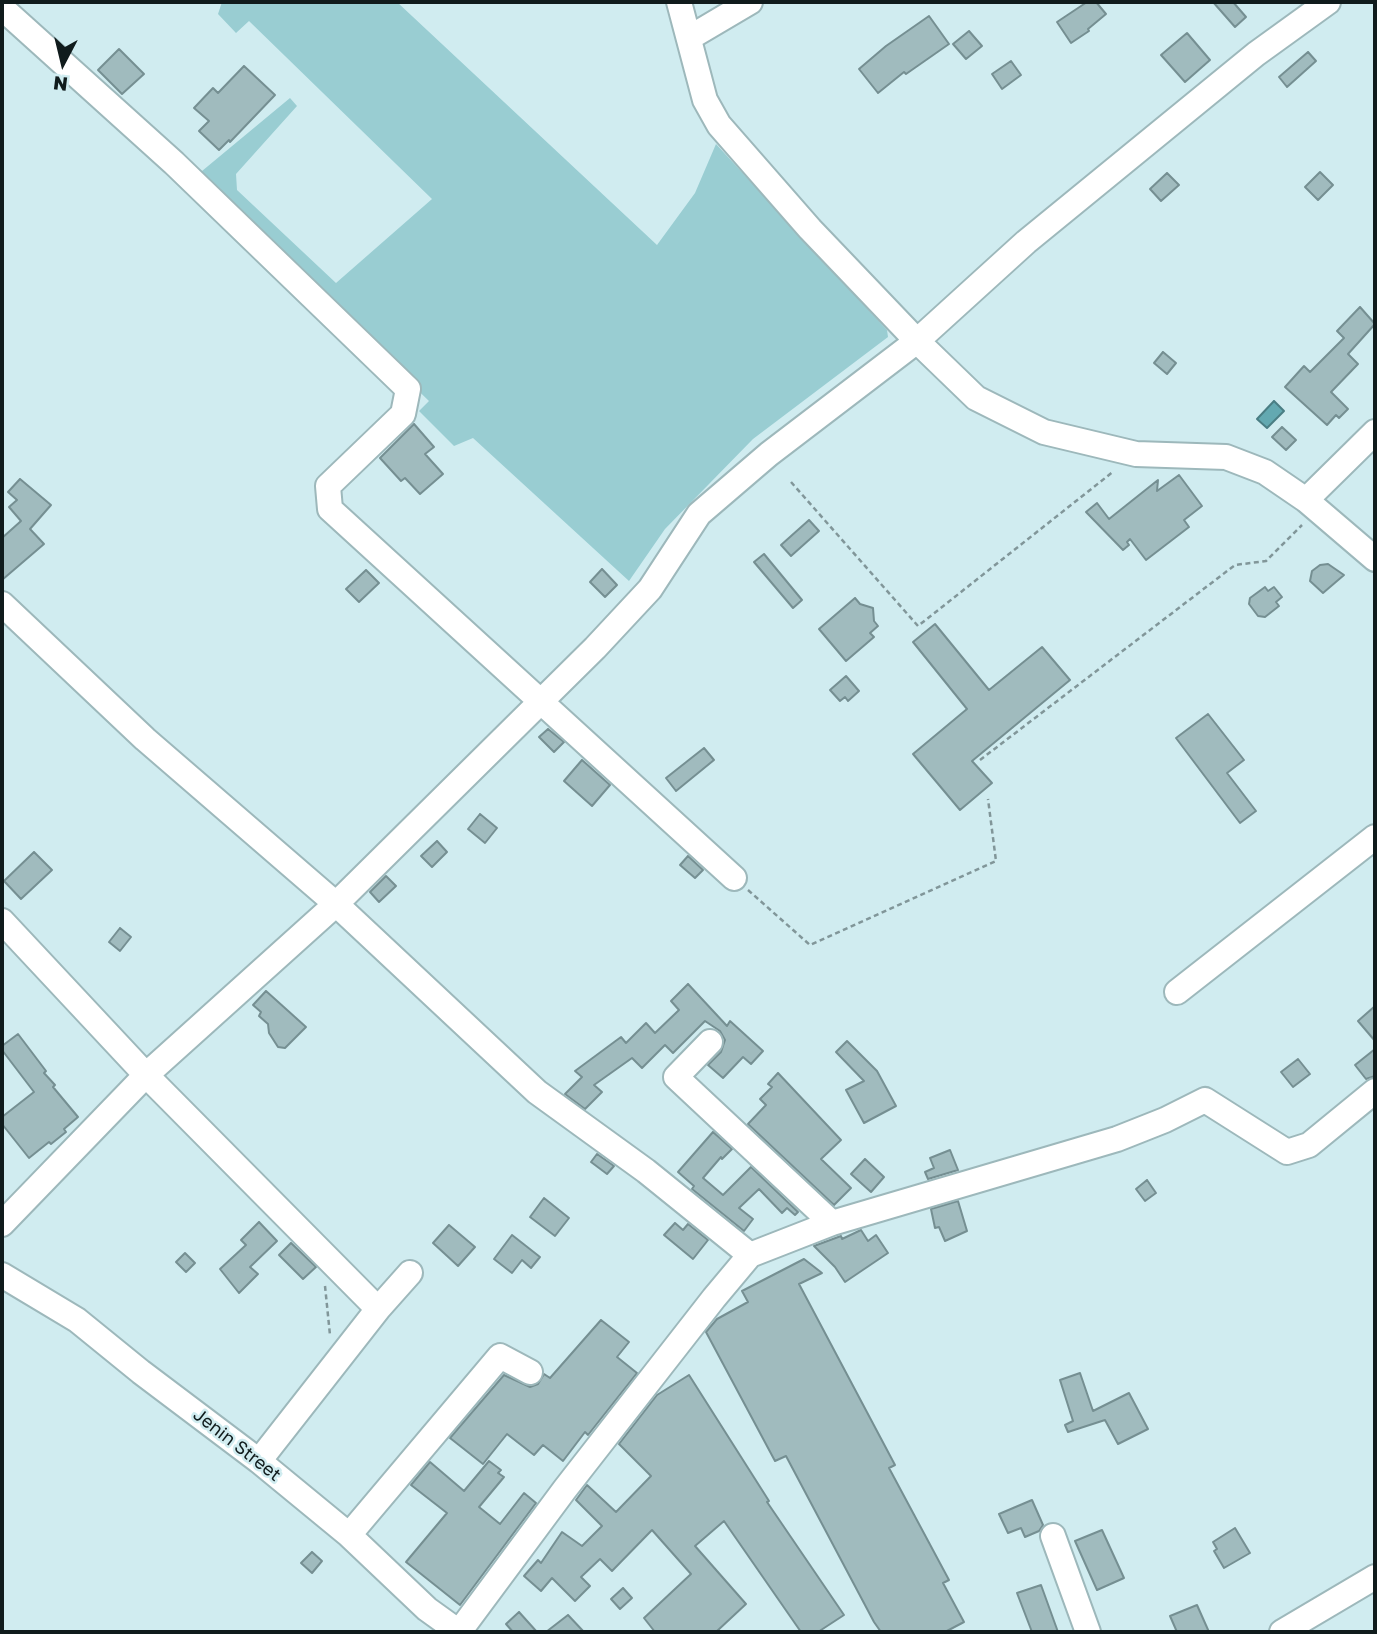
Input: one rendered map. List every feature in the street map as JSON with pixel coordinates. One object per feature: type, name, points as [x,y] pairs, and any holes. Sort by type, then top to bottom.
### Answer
[{"type":"street","points":[[679,2],[705,100],[724,132],[810,229],[917,341],[976,398],[1044,432],[1136,454],[1226,457],[1265,471],[1312,505],[1375,559]]},
{"type":"street","points":[[689,38],[750,2]]},
{"type":"street","points":[[2,1224],[146,1075],[336,904],[543,701],[650,589],[699,514],[769,454],[917,341],[1036,234],[1256,54],[1328,2]]},
{"type":"street","points":[[2,8],[174,163],[408,389],[403,414],[328,486],[330,509],[734,878]]},
{"type":"street","points":[[1312,505],[1375,432]]},
{"type":"street","points":[[2,604],[145,739],[336,904],[537,1092],[646,1171],[750,1255]]},
{"type":"street","points":[[1177,992],[1375,837]]},
{"type":"street","points":[[2,921],[146,1075],[378,1309]]},
{"type":"street","points":[[710,1042],[676,1077],[832,1223]]},
{"type":"street","points":[[459,1632],[565,1489],[750,1255],[832,1223],[1117,1139],[1205,1100],[1287,1152],[1309,1145],[1375,1091]]},
{"type":"street","points":[[259,1461],[378,1309],[410,1273]]},
{"type":"street","name":"Jenin Street","points":[[2,1275],[77,1320],[259,1461],[349,1535],[428,1609],[459,1632]]},
{"type":"street","points":[[349,1535],[500,1356],[530,1372]]},
{"type":"street","points":[[1053,1536],[1088,1632]]},
{"type":"street","points":[[1282,1632],[1375,1577]]},
{"type":"path","points":[[791,482],[918,626],[1136,454]]},
{"type":"path","points":[[979,760],[1235,565],[1266,561],[1312,505]]},
{"type":"path","points":[[734,878],[810,946],[996,861],[988,799]]},
{"type":"path","points":[[321,1252],[333,1368]]},
{"type":"shaded area","points":[[222,2],[397,2],[657,245],[695,193],[716,144],[887,330],[888,337],[753,439],[665,529],[629,581],[473,438],[454,446],[419,411],[429,401],[196,176],[290,98],[297,106],[236,174],[237,190],[336,283],[432,199],[249,21],[236,33],[218,14]]},
{"type":"shaded area","points":[[1274,401],[1284,411],[1267,428],[1257,419]]},
{"type":"building","points":[[1087,2],[1096,2],[1106,14],[1088,29],[1089,31],[1071,43],[1057,22]]},
{"type":"building","points":[[1213,2],[1233,2],[1246,17],[1235,27]]},
{"type":"building","points":[[929,16],[949,44],[906,74],[904,72],[878,93],[859,69]]},
{"type":"building","points":[[969,31],[982,46],[966,59],[953,44]]},
{"type":"building","points":[[1187,33],[1210,60],[1185,82],[1161,55]]},
{"type":"building","points":[[119,49],[144,74],[122,94],[98,70]]},
{"type":"building","points":[[1308,52],[1316,61],[1287,87],[1279,77]]},
{"type":"building","points":[[1011,61],[1021,75],[1002,89],[992,74]]},
{"type":"building","points":[[244,66],[275,95],[219,150],[199,131],[209,121],[194,108],[213,88],[218,93]]},
{"type":"building","points":[[1320,172],[1333,185],[1318,200],[1305,187]]},
{"type":"building","points":[[1167,173],[1179,185],[1161,201],[1150,189]]},
{"type":"building","points":[[1360,307],[1375,324],[1348,354],[1358,364],[1331,392],[1348,409],[1339,418],[1336,415],[1327,425],[1285,387],[1304,366],[1310,372],[1344,338],[1337,331]]},
{"type":"building","points":[[1163,352],[1176,363],[1167,374],[1154,363]]},
{"type":"building","points":[[414,424],[434,447],[425,454],[443,474],[420,494],[405,478],[401,481],[380,458]]},
{"type":"building","points":[[1282,427],[1296,440],[1286,450],[1272,437]]},
{"type":"building","points":[[1179,475],[1202,506],[1184,520],[1189,527],[1146,560],[1130,539],[1127,542],[1129,545],[1123,550],[1086,512],[1097,503],[1109,519],[1158,480],[1157,491]]},
{"type":"building","points":[[20,479],[51,505],[30,529],[44,544],[2,580],[2,538],[21,521],[9,507],[17,500],[8,492]]},
{"type":"building","points":[[809,520],[819,531],[791,556],[781,545]]},
{"type":"building","points":[[764,554],[802,600],[793,608],[754,562]]},
{"type":"building","points":[[1328,564],[1344,575],[1323,593],[1310,581],[1312,571],[1320,565]]},
{"type":"building","points":[[602,569],[617,585],[605,597],[590,582]]},
{"type":"building","points":[[366,570],[379,583],[359,602],[346,589]]},
{"type":"building","points":[[1265,587],[1268,591],[1274,587],[1282,597],[1276,602],[1279,606],[1265,617],[1258,616],[1249,604],[1250,598]]},
{"type":"building","points":[[855,598],[860,604],[873,608],[874,621],[878,626],[870,633],[874,637],[846,661],[819,629]]},
{"type":"building","points":[[935,624],[989,690],[1042,647],[1070,680],[972,761],[992,783],[960,810],[913,754],[967,709],[913,642]]},
{"type":"building","points":[[846,676],[859,691],[848,701],[845,697],[840,701],[830,690]]},
{"type":"building","points":[[1208,714],[1244,760],[1227,773],[1256,811],[1240,823],[1176,738]]},
{"type":"building","points":[[548,729],[564,742],[554,752],[539,737]]},
{"type":"building","points":[[704,748],[714,760],[676,791],[666,778]]},
{"type":"building","points":[[582,760],[610,785],[592,806],[564,781]]},
{"type":"building","points":[[480,814],[497,828],[485,843],[468,829]]},
{"type":"building","points":[[437,841],[447,852],[432,867],[421,856]]},
{"type":"building","points":[[34,852],[52,870],[21,899],[4,881]]},
{"type":"building","points":[[688,856],[703,870],[695,878],[680,865]]},
{"type":"building","points":[[386,876],[396,886],[379,902],[370,892]]},
{"type":"building","points":[[120,928],[131,937],[120,951],[109,942]]},
{"type":"building","points":[[688,984],[727,1026],[730,1021],[763,1051],[751,1064],[743,1057],[723,1078],[708,1065],[721,1052],[725,1040],[720,1031],[705,1021],[673,1053],[665,1045],[642,1068],[632,1058],[594,1085],[602,1092],[585,1109],[565,1094],[582,1077],[575,1071],[621,1037],[626,1043],[646,1023],[655,1033],[679,1010],[671,1001]]},
{"type":"building","points":[[266,991],[306,1027],[285,1048],[278,1047],[269,1033],[268,1024],[259,1016],[261,1012],[253,1005]]},
{"type":"building","points":[[1375,1006],[1375,1041],[1358,1021]]},
{"type":"building","points":[[18,1034],[46,1071],[44,1073],[55,1085],[53,1087],[78,1117],[64,1129],[66,1132],[29,1158],[2,1124],[2,1117],[34,1092],[2,1050],[2,1046]]},
{"type":"building","points":[[847,1041],[877,1071],[896,1106],[864,1123],[846,1090],[864,1081],[836,1052]]},
{"type":"building","points":[[1375,1049],[1375,1076],[1366,1079],[1355,1065]]},
{"type":"building","points":[[1298,1059],[1310,1074],[1293,1087],[1281,1072]]},
{"type":"building","points":[[778,1073],[841,1140],[821,1159],[851,1188],[834,1205],[748,1124],[766,1105],[760,1099],[772,1087],[768,1084]]},
{"type":"building","points":[[713,1132],[732,1149],[722,1159],[721,1157],[703,1178],[723,1195],[751,1167],[798,1212],[795,1215],[787,1208],[782,1213],[759,1189],[739,1208],[753,1219],[744,1231],[692,1189],[694,1186],[678,1172]]},
{"type":"building","points":[[950,1150],[958,1170],[928,1179],[925,1172],[934,1168],[930,1158]]},
{"type":"building","points":[[597,1154],[614,1166],[607,1174],[591,1162]]},
{"type":"building","points":[[865,1159],[884,1177],[871,1192],[851,1174]]},
{"type":"building","points":[[1147,1180],[1156,1193],[1145,1201],[1136,1189]]},
{"type":"building","points":[[544,1198],[569,1218],[555,1236],[530,1217]]},
{"type":"building","points":[[958,1201],[967,1231],[945,1241],[939,1227],[935,1228],[931,1209]]},
{"type":"building","points":[[259,1222],[277,1241],[250,1267],[258,1274],[239,1293],[220,1269],[246,1245],[241,1240]]},
{"type":"building","points":[[675,1223],[683,1230],[688,1224],[708,1240],[693,1259],[664,1235]]},
{"type":"building","points":[[449,1225],[475,1247],[458,1266],[433,1243]]},
{"type":"building","points":[[861,1230],[868,1241],[876,1235],[888,1253],[845,1282],[835,1267],[814,1246],[841,1236],[842,1239]]},
{"type":"building","points":[[512,1235],[540,1257],[531,1268],[522,1260],[512,1273],[494,1259]]},
{"type":"building","points":[[291,1243],[316,1267],[303,1279],[279,1255]]},
{"type":"building","points":[[185,1253],[195,1263],[186,1272],[176,1262]]},
{"type":"building","points":[[804,1259],[822,1273],[799,1284],[895,1465],[889,1468],[949,1580],[943,1583],[964,1622],[945,1632],[881,1632],[786,1456],[775,1461],[706,1332],[717,1319],[748,1302],[742,1291]]},
{"type":"building","points":[[601,1320],[629,1342],[617,1357],[637,1373],[588,1435],[585,1432],[563,1461],[543,1445],[534,1455],[507,1434],[483,1464],[450,1438],[504,1375],[530,1387],[538,1384],[544,1374],[550,1378]]},
{"type":"building","points":[[1080,1373],[1093,1411],[1129,1393],[1148,1429],[1118,1444],[1105,1420],[1068,1432],[1065,1425],[1073,1421],[1060,1380]]},
{"type":"building","points":[[689,1375],[769,1501],[767,1502],[844,1615],[818,1632],[801,1632],[724,1521],[695,1546],[746,1604],[716,1632],[655,1632],[644,1618],[691,1574],[652,1530],[612,1571],[600,1559],[581,1577],[590,1586],[575,1601],[552,1578],[541,1591],[524,1576],[538,1560],[541,1563],[562,1532],[582,1546],[602,1526],[576,1500],[587,1485],[616,1512],[651,1476],[619,1444],[657,1395]]},
{"type":"building","points":[[489,1461],[501,1470],[498,1473],[504,1477],[479,1507],[500,1524],[524,1493],[536,1503],[460,1605],[406,1562],[447,1513],[411,1485],[430,1462],[464,1491]]},
{"type":"building","points":[[1032,1500],[1043,1525],[1039,1531],[1025,1537],[1021,1528],[1008,1533],[999,1514]]},
{"type":"building","points":[[1235,1528],[1250,1553],[1224,1568],[1214,1551],[1217,1549],[1213,1542]]},
{"type":"building","points":[[1102,1530],[1124,1578],[1097,1590],[1075,1541]]},
{"type":"building","points":[[312,1552],[322,1561],[312,1573],[301,1563]]},
{"type":"building","points":[[1041,1585],[1058,1632],[1032,1632],[1017,1593]]},
{"type":"building","points":[[623,1588],[632,1598],[620,1609],[611,1599]]},
{"type":"building","points":[[1197,1605],[1209,1632],[1177,1632],[1170,1616]]},
{"type":"building","points":[[519,1612],[537,1632],[513,1632],[506,1624]]},
{"type":"building","points":[[568,1615],[584,1632],[546,1632]]}]
